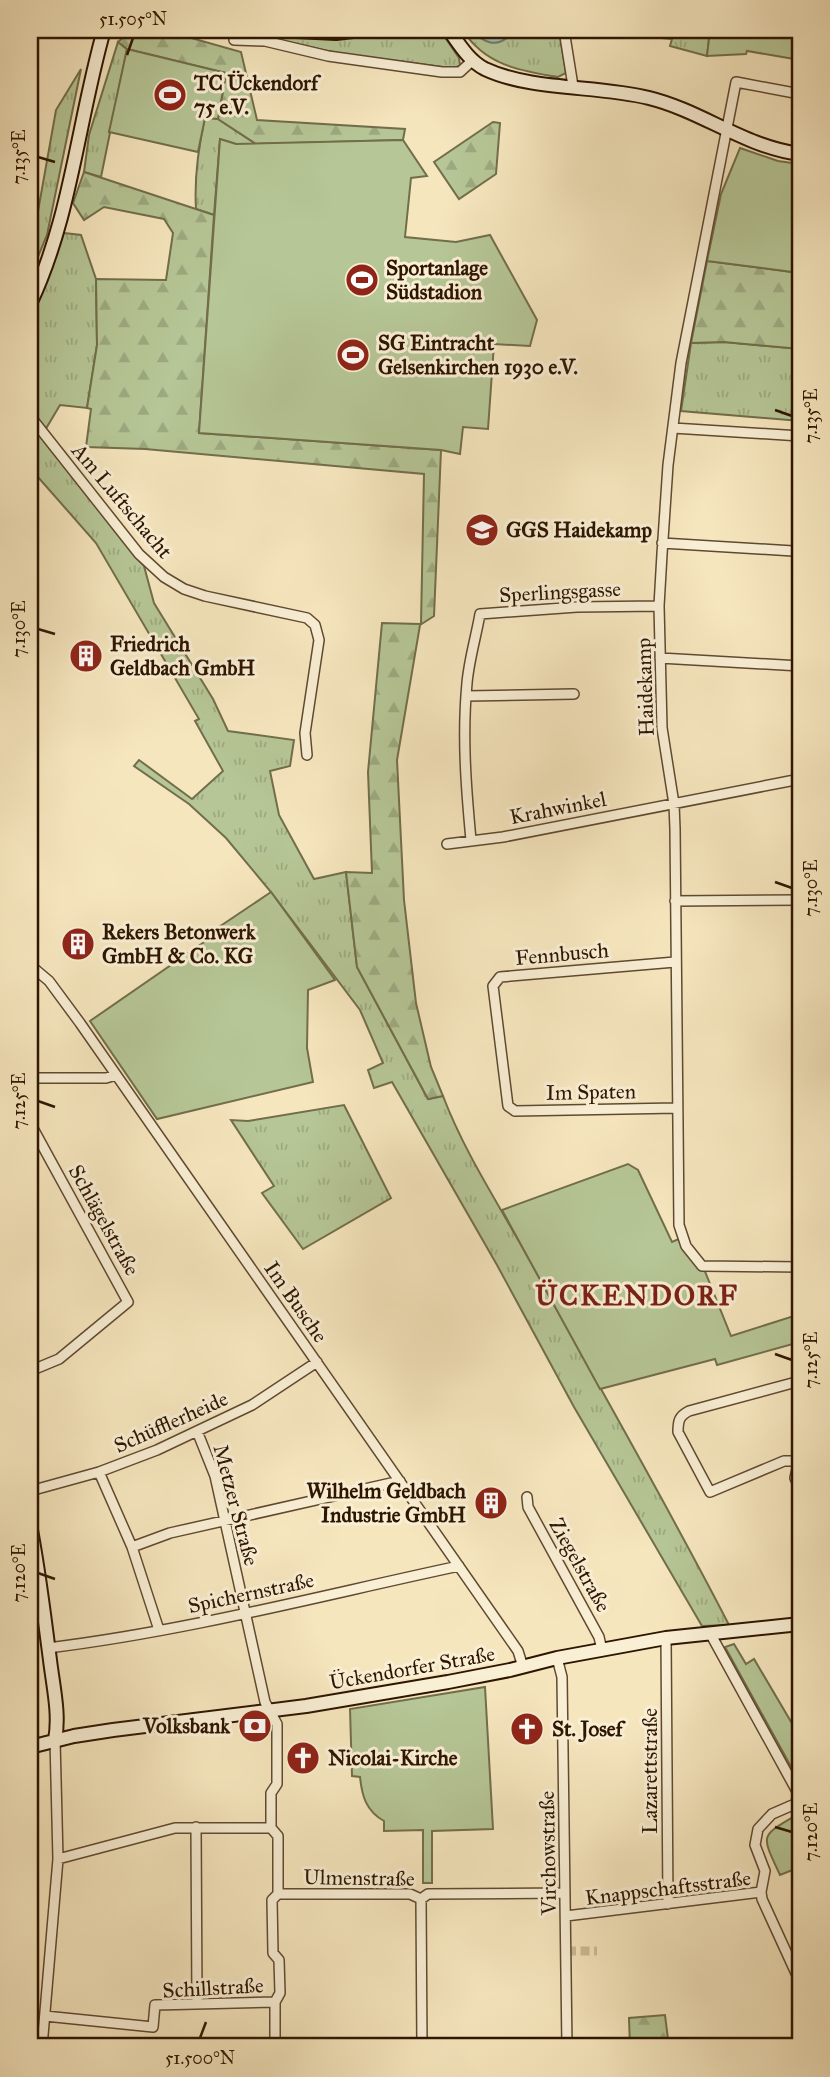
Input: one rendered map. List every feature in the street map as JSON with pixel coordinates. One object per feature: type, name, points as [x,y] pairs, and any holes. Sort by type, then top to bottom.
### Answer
[{"type":"street","points":[[30,304],[55,239],[104,30]]},
{"type":"street","points":[[276,30],[325,33],[361,30]]},
{"type":"street","points":[[449,30],[473,60],[488,70],[517,79],[622,92],[662,101],[770,149],[800,154]]},
{"type":"street","points":[[564,30],[573,86]]},
{"type":"street","points":[[234,40],[265,41],[344,59],[454,73],[460,72],[473,60]]},
{"type":"street","name":"Haidekamp","points":[[800,94],[736,82],[681,363],[667,466],[659,606],[662,727],[674,804],[679,1225],[686,1247],[694,1260],[702,1266],[800,1267]]},
{"type":"street","name":"Am Luftschacht","points":[[30,416],[139,554],[163,577],[184,589],[205,596],[307,618],[315,625],[318,640],[305,733],[307,755]]},
{"type":"street","points":[[673,428],[800,436]]},
{"type":"street","points":[[662,543],[793,551]]},
{"type":"street","name":"Sperlingsgasse","points":[[471,840],[464,770],[467,681],[480,614],[577,607],[659,606]]},
{"type":"street","points":[[660,658],[800,666]]},
{"type":"street","points":[[467,696],[574,694]]},
{"type":"street","name":"Krahwinkel","points":[[447,844],[503,837],[800,779]]},
{"type":"street","points":[[675,901],[800,900]]},
{"type":"street","name":"Fennbusch","points":[[508,1106],[493,986],[499,977],[675,962]]},
{"type":"street","name":"Im Busche","points":[[30,965],[59,992],[518,1651],[523,1667]]},
{"type":"street","points":[[30,1078],[106,1078],[116,1075]]},
{"type":"street","name":"Im Spaten","points":[[508,1106],[515,1111],[677,1108]]},
{"type":"street","name":"Schlägelstraße","points":[[30,1123],[128,1302],[59,1359],[30,1371]]},
{"type":"street","name":"Schüfflerheide","points":[[30,1491],[100,1472],[197,1432],[252,1405],[317,1362]]},
{"type":"street","points":[[800,1381],[689,1410],[682,1414],[678,1422],[678,1432],[710,1492],[784,1461],[799,1458],[796,1478],[800,1489]]},
{"type":"street","name":"Metzer Straße","points":[[197,1432],[213,1467],[269,1710],[277,1724],[277,1784],[271,1793],[271,1828],[278,1836],[278,1894],[272,1900],[273,1953],[279,1960],[280,1993],[275,2002],[275,2047]]},
{"type":"street","points":[[100,1472],[132,1547],[159,1630]]},
{"type":"street","points":[[132,1547],[170,1533],[400,1481]]},
{"type":"street","name":"Ziegelstraße","points":[[527,1497],[528,1507],[599,1636],[601,1650]]},
{"type":"street","points":[[30,1525],[43,1602],[58,1726],[55,1740],[58,1859],[42,2047]]},
{"type":"street","name":"Spichernstraße","points":[[48,1648],[245,1613],[459,1566]]},
{"type":"street","points":[[30,1604],[43,1602]]},
{"type":"street","name":"Ückendorfer Straße","points":[[30,1747],[55,1740],[145,1725],[269,1710],[448,1682],[666,1638],[800,1625]]},
{"type":"street","points":[[710,1633],[798,1790],[799,1798],[795,1804],[772,1814],[758,1829],[755,1845],[765,1871],[761,1892]]},
{"type":"street","name":"Lazarettstraße","points":[[666,1638],[668,1904]]},
{"type":"street","name":"Virchowstraße","points":[[557,1658],[562,1677],[568,2047]]},
{"type":"street","points":[[196,1827],[197,2003]]},
{"type":"street","points":[[58,1859],[175,1828],[271,1828]]},
{"type":"street","name":"Knappschaftsstraße","points":[[566,1916],[761,1892],[800,1982]]},
{"type":"street","name":"Ulmenstraße","points":[[278,1894],[410,1894],[421,1899],[428,1894],[565,1893]]},
{"type":"street","points":[[421,1899],[422,2047]]},
{"type":"street","name":"Schillstraße","points":[[45,2016],[153,2027],[155,2004],[275,2002]]},
{"type":"green space","points":[[132,30],[163,30],[241,52],[257,120],[405,129],[403,140],[256,144],[218,119],[226,73],[127,49],[118,42]]},
{"type":"green space","points":[[386,30],[440,30],[459,58],[460,66],[450,68],[337,53],[256,35],[340,39]]},
{"type":"green space","points":[[463,30],[559,30],[566,73],[558,77],[504,64],[481,51]]},
{"type":"green space","points":[[638,30],[710,30],[707,56],[670,46],[672,39],[640,36]]},
{"type":"green space","points":[[710,30],[800,30],[800,60],[747,51],[746,54],[707,56]]},
{"type":"green space","points":[[118,42],[127,49],[101,177],[84,172],[89,135]]},
{"type":"green space","name":"TC Ückendorf 75 e.V.","points":[[127,49],[226,73],[218,119],[205,118],[198,152],[109,132]]},
{"type":"green space","points":[[81,69],[47,235],[30,276],[30,256],[56,110]]},
{"type":"green space","points":[[205,117],[218,119],[256,144],[236,144],[220,139],[214,215],[196,209],[197,163]]},
{"type":"green space","points":[[493,122],[500,123],[496,174],[459,199],[434,162]]},
{"type":"green space","name":"Sportanlage Südstadion","points":[[220,139],[236,144],[403,140],[427,176],[411,178],[405,237],[456,242],[490,235],[537,320],[530,346],[494,344],[488,429],[463,427],[460,454],[441,450],[199,433]]},
{"type":"green space","points":[[740,148],[778,161],[800,164],[800,273],[707,261],[721,194]]},
{"type":"green space","points":[[84,172],[214,215],[199,433],[441,450],[434,616],[420,625],[397,760],[404,900],[416,1003],[431,1067],[443,1096],[428,1099],[357,967],[346,872],[372,873],[368,772],[382,623],[421,624],[424,474],[145,449],[86,447],[91,409],[87,408],[97,345],[96,279],[166,280],[173,233],[164,219],[104,207],[84,220],[73,203]]},
{"type":"green space","points":[[64,233],[81,235],[96,279],[97,345],[87,408],[60,405],[41,437],[144,566],[154,603],[213,699],[228,731],[294,740],[290,766],[270,771],[279,815],[314,879],[346,872],[357,967],[428,1099],[443,1096],[472,1159],[656,1488],[729,1625],[702,1626],[574,1407],[497,1265],[392,1082],[374,1088],[368,1070],[383,1063],[360,1010],[271,892],[226,838],[189,804],[134,766],[139,760],[192,799],[223,771],[195,721],[199,719],[96,543],[30,468],[30,318]]},
{"type":"green space","points":[[707,261],[800,273],[800,349],[724,342],[691,343]]},
{"type":"green space","points":[[724,342],[800,349],[800,421],[681,411],[691,343]]},
{"type":"green space","points":[[271,892],[335,980],[308,990],[307,1048],[313,1082],[157,1119],[90,1021]]},
{"type":"green space","points":[[344,1105],[391,1198],[303,1249],[262,1193],[274,1186],[231,1120],[248,1121]]},
{"type":"green space","points":[[628,1164],[638,1170],[672,1242],[681,1238],[704,1269],[731,1336],[800,1314],[800,1342],[717,1365],[715,1359],[600,1389],[502,1210]]},
{"type":"green space","points":[[734,1644],[746,1664],[754,1659],[800,1737],[800,1783],[725,1647]]},
{"type":"green space","points":[[485,1687],[493,1829],[432,1831],[432,1883],[423,1883],[423,1830],[384,1831],[384,1821],[373,1813],[366,1802],[360,1777],[352,1776],[350,1709]]},
{"type":"green space","points":[[800,1813],[800,1867],[780,1875],[769,1851],[768,1837],[777,1827]]},
{"type":"green space","points":[[665,2015],[669,2047],[630,2047],[629,2018]]},
{"type":"water","points":[[471,30],[509,30],[511,34],[501,42],[491,43]]},
{"type":"tunnel","points":[[567,1951],[597,1951]]},
{"type":"place","name":"TC Ückendorf 75 e.V.","points":[[170,95]]},
{"type":"place","name":"Sportanlage Südstadion","points":[[362,280]]},
{"type":"place","name":"SG Eintracht Gelsenkirchen 1930 e.V.","points":[[353,355]]},
{"type":"place","name":"GGS Haidekamp","points":[[482,530]]},
{"type":"place","name":"Friedrich Geldbach GmbH","points":[[86,656]]},
{"type":"place","name":"Rekers Betonwerk GmbH & Co. KG","points":[[78,944]]},
{"type":"place","name":"Wilhelm Geldbach Industrie GmbH","points":[[491,1503]]},
{"type":"place","name":"Volksbank","points":[[255,1726]]},
{"type":"place","name":"St. Josef","points":[[527,1729]]},
{"type":"place","name":"Nicolai-Kirche","points":[[303,1758]]},
{"type":"district","name":"ÜCKENDORF","points":[[637,1295]]}]
